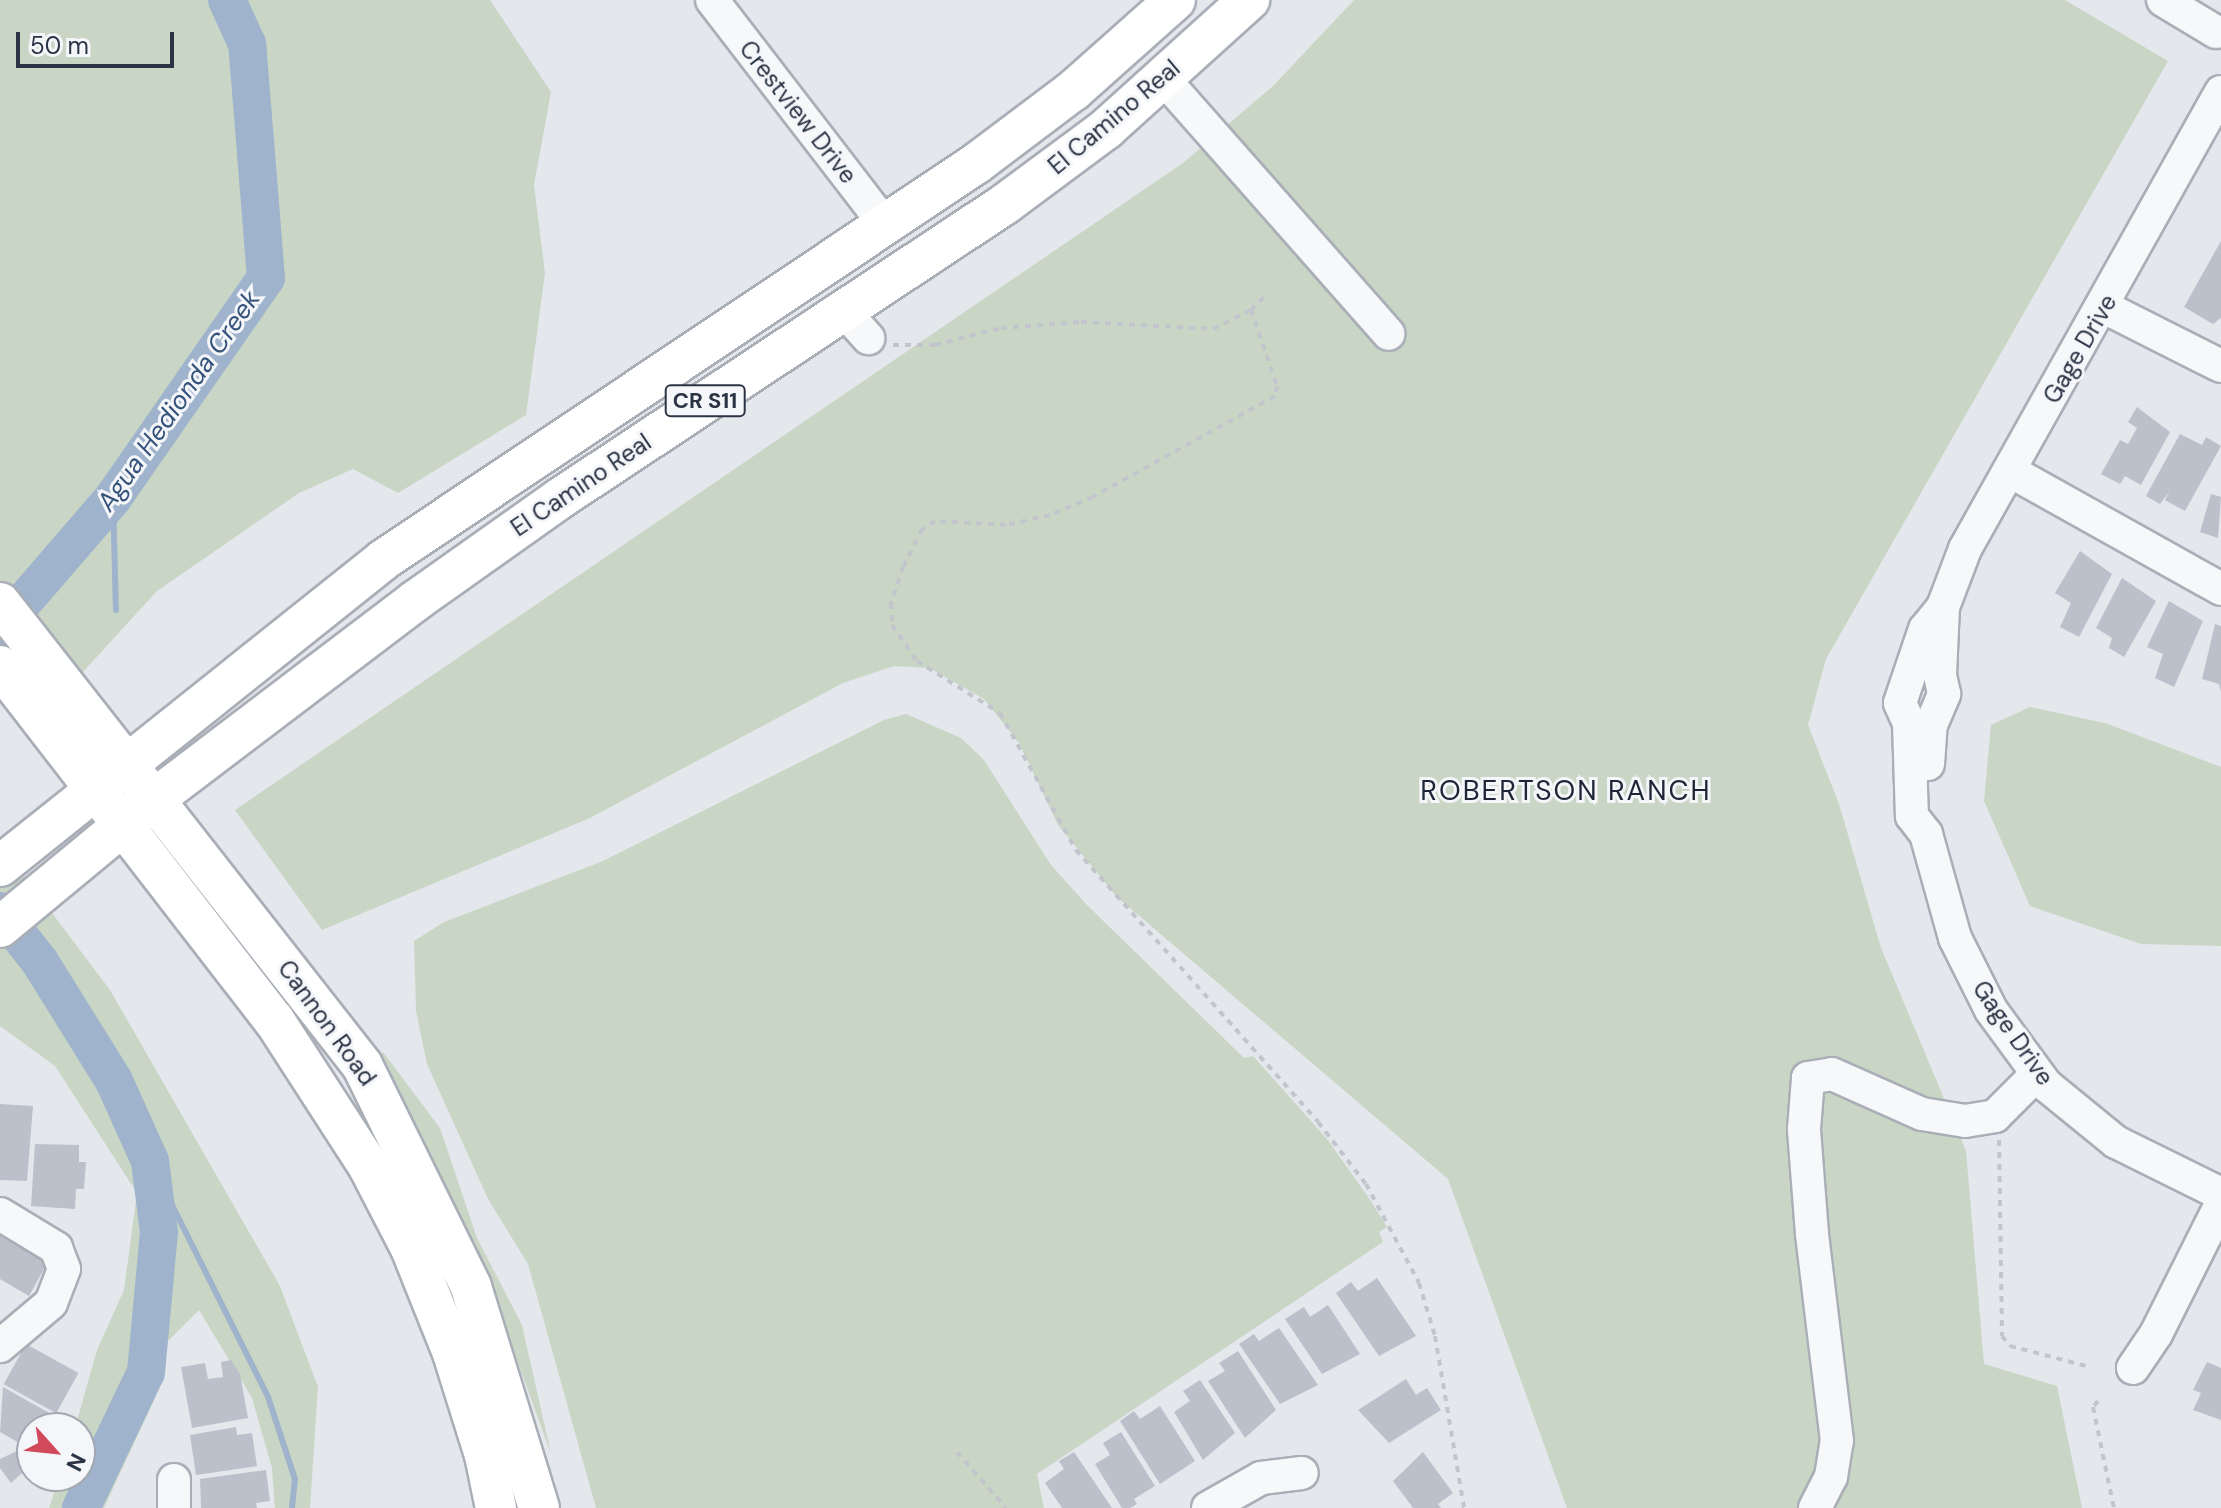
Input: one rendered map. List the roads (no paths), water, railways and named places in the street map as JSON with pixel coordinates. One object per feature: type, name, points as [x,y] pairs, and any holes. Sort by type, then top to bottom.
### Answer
[{"type":"main road","name":"El Camino Real","points":[[4,862],[128,760],[456,508],[977,163],[1074,90],[1175,0]]},
{"type":"main road","name":"El Camino Real","points":[[0,927],[157,797],[559,499],[855,324],[1005,204],[1106,129],[1249,0]]},
{"type":"main road","name":"Cannon Road","points":[[0,603],[15,665],[91,789],[274,1020],[369,1167],[411,1248],[453,1353],[485,1455],[496,1508]]},
{"type":"main road","name":"Cannon Road","points":[[15,665],[128,760],[362,1065],[471,1287],[539,1508]]},
{"type":"street","name":"Crestview Drive","points":[[712,0],[884,223]]},
{"type":"street","points":[[2163,0],[2219,29]]},
{"type":"street","points":[[1163,78],[1389,334]]},
{"type":"street","name":"Gage Drive","points":[[2221,92],[2104,307],[1965,549],[1943,607],[1940,675],[1944,694],[1920,724],[1926,834],[1955,938],[1991,1010],[2037,1074],[2116,1142],[2221,1194]]},
{"type":"street","points":[[2104,307],[2221,366]]},
{"type":"street","points":[[2010,471],[2221,589]]},
{"type":"street","points":[[1815,1508],[1831,1477],[1837,1441],[1812,1234],[1804,1129],[1808,1078],[1832,1074],[1930,1117],[1965,1121],[1995,1116],[2037,1074]]},
{"type":"street","points":[[2133,1368],[2156,1334],[2221,1204]]},
{"type":"street","points":[[0,1214],[56,1248],[64,1269],[51,1303],[0,1346]]},
{"type":"street","points":[[1208,1508],[1261,1478],[1302,1473]]},
{"type":"waterway","name":"Agua Hedionda Creek","points":[[0,629],[113,498],[266,278],[247,44],[227,0]]},
{"type":"waterway","points":[[113,498],[116,610]]},
{"type":"waterway","name":"Agua Hedionda Creek","points":[[0,911],[40,962],[114,1081],[150,1161],[159,1232],[146,1372],[81,1508]]},
{"type":"waterway","points":[[150,1161],[268,1397],[295,1479],[292,1508]]},
{"type":"district","name":"ROBERTSON RANCH","points":[[1566,791]]}]
